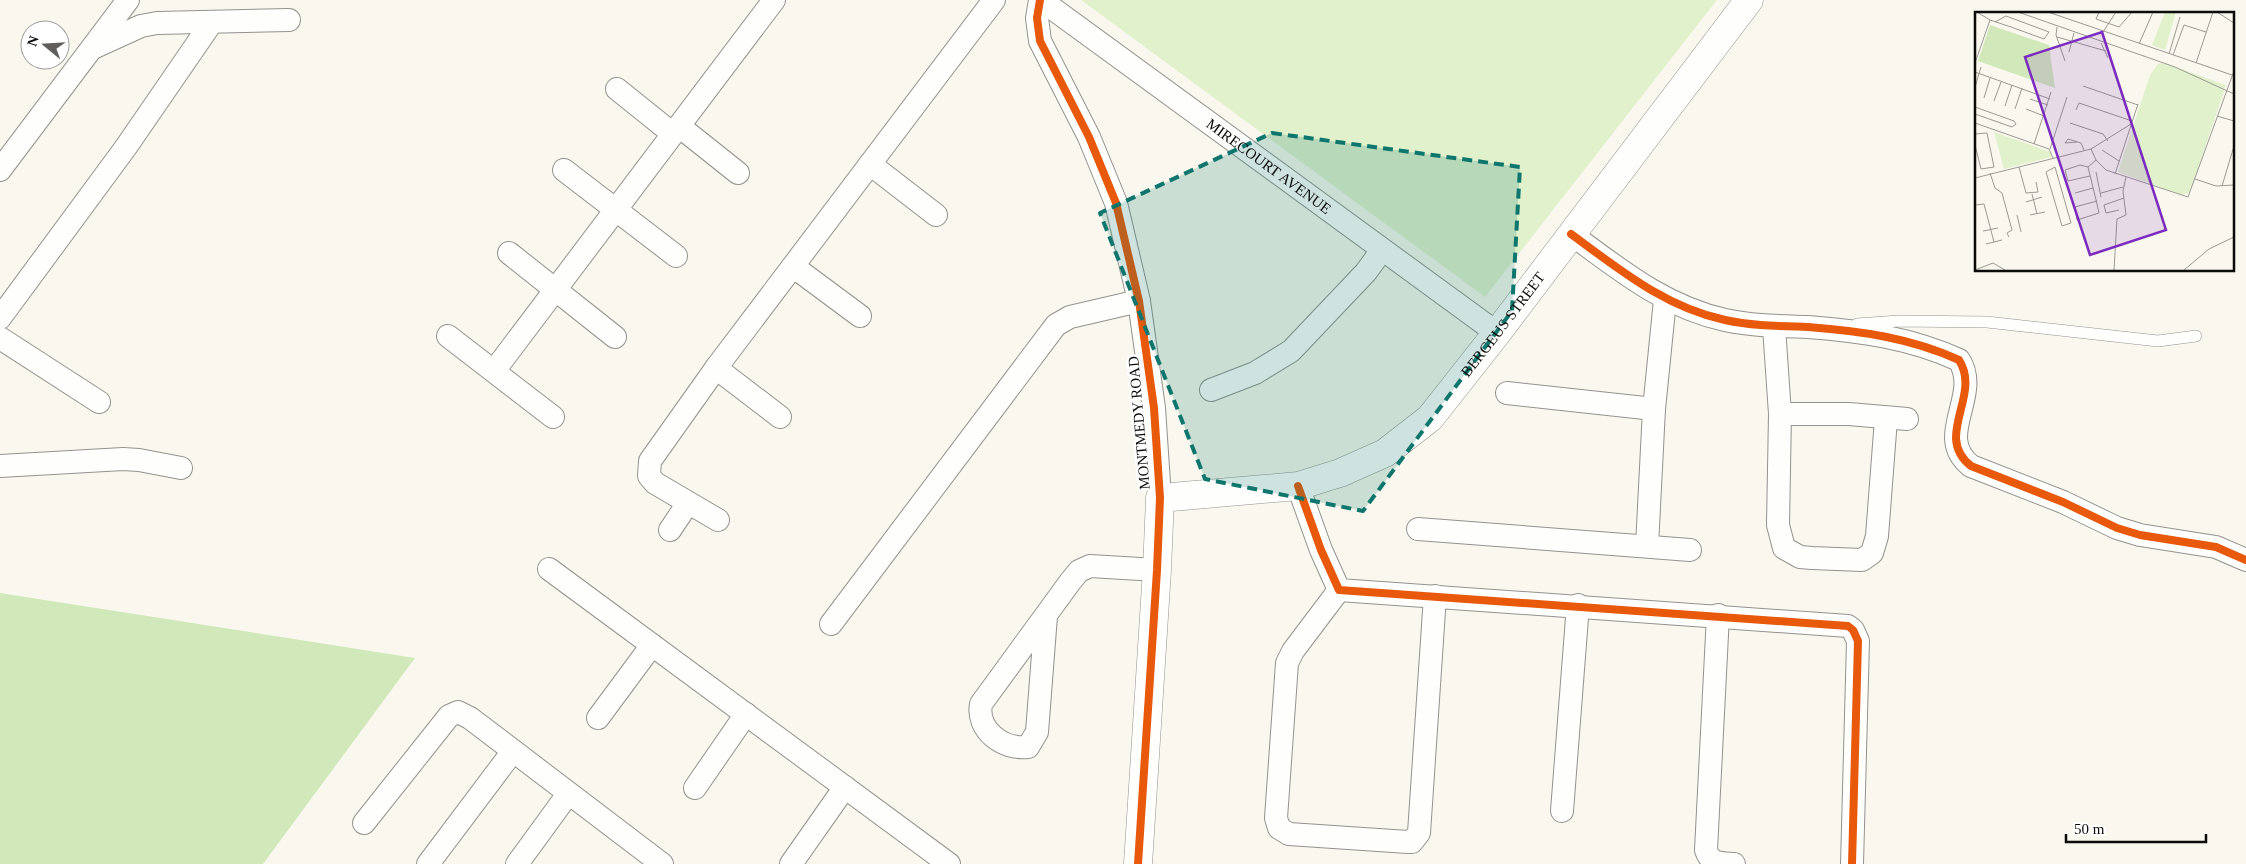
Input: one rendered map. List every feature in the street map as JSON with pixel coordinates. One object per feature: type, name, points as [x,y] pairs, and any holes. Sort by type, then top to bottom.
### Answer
[{"type":"street","points":[[0,170],[128,0]]},
{"type":"street","points":[[494,371],[774,0]]},
{"type":"street","points":[[718,520],[655,483],[649,476],[648,468],[654,454],[716,368],[994,0]]},
{"type":"street","name":"MIRECOURT AVENUE","points":[[1040,0],[1498,333]]},
{"type":"street","name":"MONTMEDY ROAD","points":[[1040,0],[1037,18],[1040,41],[1089,137],[1116,203],[1139,301],[1154,408],[1160,498],[1138,864]]},
{"type":"street","name":"BERGEUS STREET","points":[[1160,498],[1298,486],[1340,473],[1385,453],[1430,418],[1498,333],[1749,0]]},
{"type":"street","points":[[92,48],[147,24],[289,20]]},
{"type":"street","points":[[0,318],[126,147],[212,22]]},
{"type":"street","points":[[617,89],[738,173]]},
{"type":"street","points":[[870,164],[936,215]]},
{"type":"street","points":[[564,170],[676,256]]},
{"type":"street","points":[[1572,234],[1665,300],[1697,313],[1726,321],[1774,327],[1805,327],[1880,335],[1930,346],[1959,360],[1966,376],[1955,446],[1964,461],[1971,466],[2063,502],[2117,528],[2140,535],[2216,547],[2246,560]]},
{"type":"street","points":[[1211,390],[1255,373],[1291,351],[1366,272],[1382,250]]},
{"type":"street","points":[[509,253],[616,337]]},
{"type":"street","points":[[794,266],[860,316]]},
{"type":"street","points":[[1647,546],[1654,409],[1665,300]]},
{"type":"street","points":[[830,624],[1056,325],[1070,317],[1139,301]]},
{"type":"street","points":[[1774,327],[1780,414],[1778,525],[1780,538],[1784,548],[1792,553],[1812,558],[1862,560],[1872,553],[1877,536],[1897,419],[1849,414],[1780,414]]},
{"type":"street","points":[[448,336],[553,417]]},
{"type":"street","points":[[0,338],[99,402]]},
{"type":"street","points":[[716,368],[780,417]]},
{"type":"street","points":[[1507,393],[1654,409]]},
{"type":"street","points":[[0,466],[123,459],[181,468]]},
{"type":"street","points":[[1298,486],[1321,550],[1339,590]]},
{"type":"street","points":[[670,530],[688,503]]},
{"type":"street","points":[[1418,529],[1690,550]]},
{"type":"street","points":[[1046,616],[1037,732],[1028,747],[1019,748],[1006,745],[982,725],[979,714],[981,704],[1079,571],[1108,566],[1157,570]]},
{"type":"street","points":[[549,569],[944,862]]},
{"type":"street","points":[[1339,590],[1293,651],[1287,663],[1276,818],[1279,828],[1290,834],[1408,842],[1416,838],[1418,833],[1435,596]]},
{"type":"street","points":[[1339,590],[1844,624],[1855,634],[1858,641],[1852,864]]},
{"type":"street","points":[[1562,811],[1578,605]]},
{"type":"street","points":[[1718,615],[1706,850],[1708,857],[1716,863],[1734,864]]},
{"type":"street","points":[[598,718],[652,645]]},
{"type":"street","points":[[695,788],[746,714]]},
{"type":"street","points":[[364,822],[449,716],[510,756],[646,864]]},
{"type":"street","points":[[428,864],[510,756]]},
{"type":"street","points":[[790,864],[845,787]]},
{"type":"street","points":[[517,864],[565,798]]},
{"type":"street","points":[[565,798],[662,864]]},
{"type":"lane","points":[[1805,327],[1899,321],[1988,322],[2158,341],[2196,336]]},
{"type":"highlighted area","points":[[1272,133],[1520,167],[1512,311],[1363,511],[1205,479],[1100,213]]},
{"type":"green space","points":[[1081,0],[1717,0],[1485,297]]},
{"type":"green space","points":[[0,593],[415,658],[263,864],[0,864]]},
{"type":"cycle path","points":[[1040,0],[1037,18],[1040,41],[1089,137],[1116,203],[1139,301],[1154,408],[1160,498],[1138,864]]},
{"type":"cycle path","points":[[1571,234],[1644,286],[1663,297],[1703,314],[1746,323],[1866,333],[1923,346],[1959,360],[1965,374],[1965,388],[1956,442],[1961,454],[1971,466],[2063,502],[2117,528],[2140,535],[2216,547],[2246,560]]},
{"type":"cycle path","points":[[1298,486],[1321,550],[1339,590],[1848,626],[1853,630],[1858,641],[1852,864]]}]
